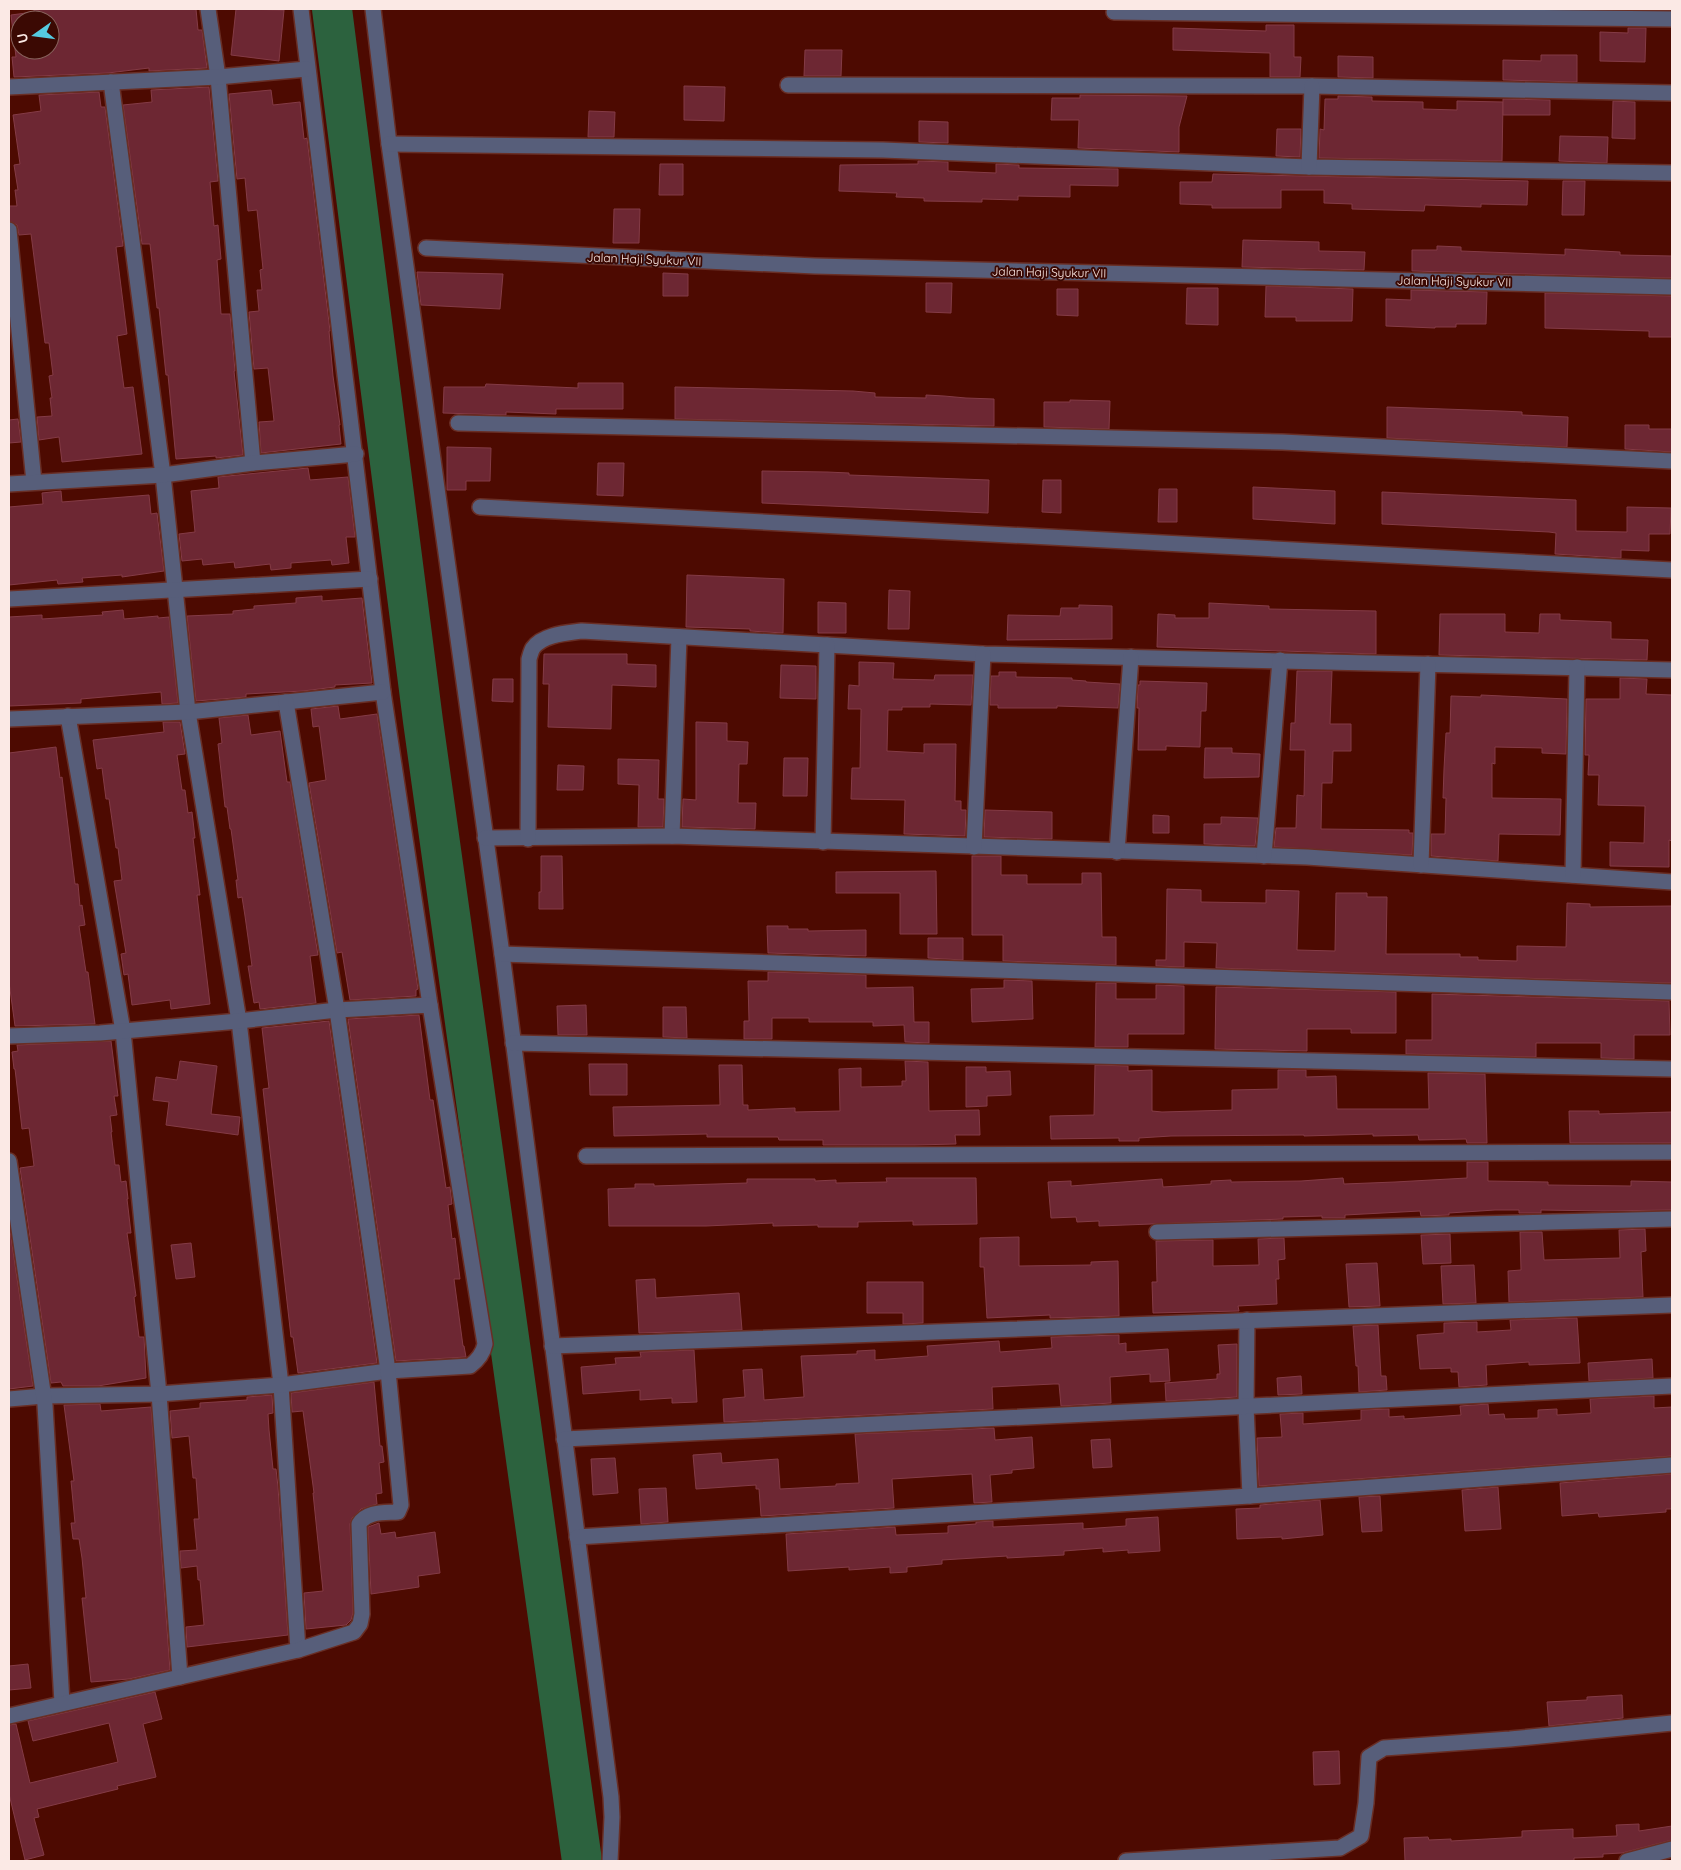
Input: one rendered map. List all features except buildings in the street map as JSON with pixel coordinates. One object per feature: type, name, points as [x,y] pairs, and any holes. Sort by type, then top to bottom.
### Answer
[{"type":"street","points":[[208,9],[218,77],[253,463]]},
{"type":"street","points":[[9,1399],[44,1396],[159,1394],[281,1385],[388,1371],[470,1366],[478,1360],[485,1344],[430,1005],[383,692],[356,454],[301,9]]},
{"type":"street","points":[[372,9],[389,144],[502,954],[611,1797],[610,1861]]},
{"type":"street","points":[[1114,12],[1226,11],[1672,19]]},
{"type":"street","points":[[9,87],[218,77],[307,69]]},
{"type":"street","points":[[111,82],[163,475],[188,712],[239,1021],[281,1385],[298,1650]]},
{"type":"street","points":[[788,85],[1312,86],[1672,92]]},
{"type":"street","points":[[1308,167],[1312,86]]},
{"type":"street","points":[[389,144],[883,150],[1308,167],[1672,173]]},
{"type":"street","points":[[9,230],[34,482]]},
{"type":"street","name":"Jalan Haji Syukur VII","points":[[426,248],[815,266],[1672,287]]},
{"type":"street","points":[[458,423],[1282,442],[1672,461]]},
{"type":"street","points":[[9,484],[163,475],[253,463],[356,454]]},
{"type":"street","points":[[480,507],[1672,570]]},
{"type":"street","points":[[9,599],[370,579]]},
{"type":"street","points":[[528,839],[529,659],[533,648],[540,642],[553,636],[582,631],[983,654],[1672,670]]},
{"type":"street","points":[[672,836],[679,637]]},
{"type":"street","points":[[823,842],[827,645]]},
{"type":"street","points":[[974,847],[983,654]]},
{"type":"street","points":[[1117,852],[1130,657]]},
{"type":"street","points":[[1264,856],[1280,660]]},
{"type":"street","points":[[1421,865],[1428,664]]},
{"type":"street","points":[[1573,875],[1577,667]]},
{"type":"street","points":[[9,719],[188,712],[383,692]]},
{"type":"street","points":[[9,1716],[298,1650],[354,1632],[360,1624],[362,1614],[359,1524],[362,1518],[370,1514],[398,1512],[402,1505],[388,1371],[336,1010],[286,702]]},
{"type":"street","points":[[68,716],[123,1031],[159,1394],[180,1677]]},
{"type":"street","points":[[485,838],[672,836],[1307,857],[1672,882]]},
{"type":"street","points":[[502,954],[1672,992]]},
{"type":"street","points":[[9,1036],[123,1031],[336,1010],[430,1005]]},
{"type":"street","points":[[513,1043],[1672,1068]]},
{"type":"street","points":[[586,1156],[1672,1152]]},
{"type":"street","points":[[9,1160],[44,1396],[62,1703]]},
{"type":"street","points":[[1157,1232],[1672,1219]]},
{"type":"street","points":[[552,1346],[1672,1305]]},
{"type":"street","points":[[1247,1320],[1246,1406],[1250,1496]]},
{"type":"street","points":[[564,1439],[1672,1386]]},
{"type":"street","points":[[577,1538],[1250,1496],[1672,1466]]},
{"type":"street","points":[[1126,1861],[1340,1848],[1361,1836],[1366,1803],[1369,1757],[1384,1748],[1510,1739],[1672,1722]]},
{"type":"street","points":[[1627,1861],[1652,1858],[1672,1849]]},
{"type":"waterway","points":[[332,9],[423,721],[582,1861]]}]
